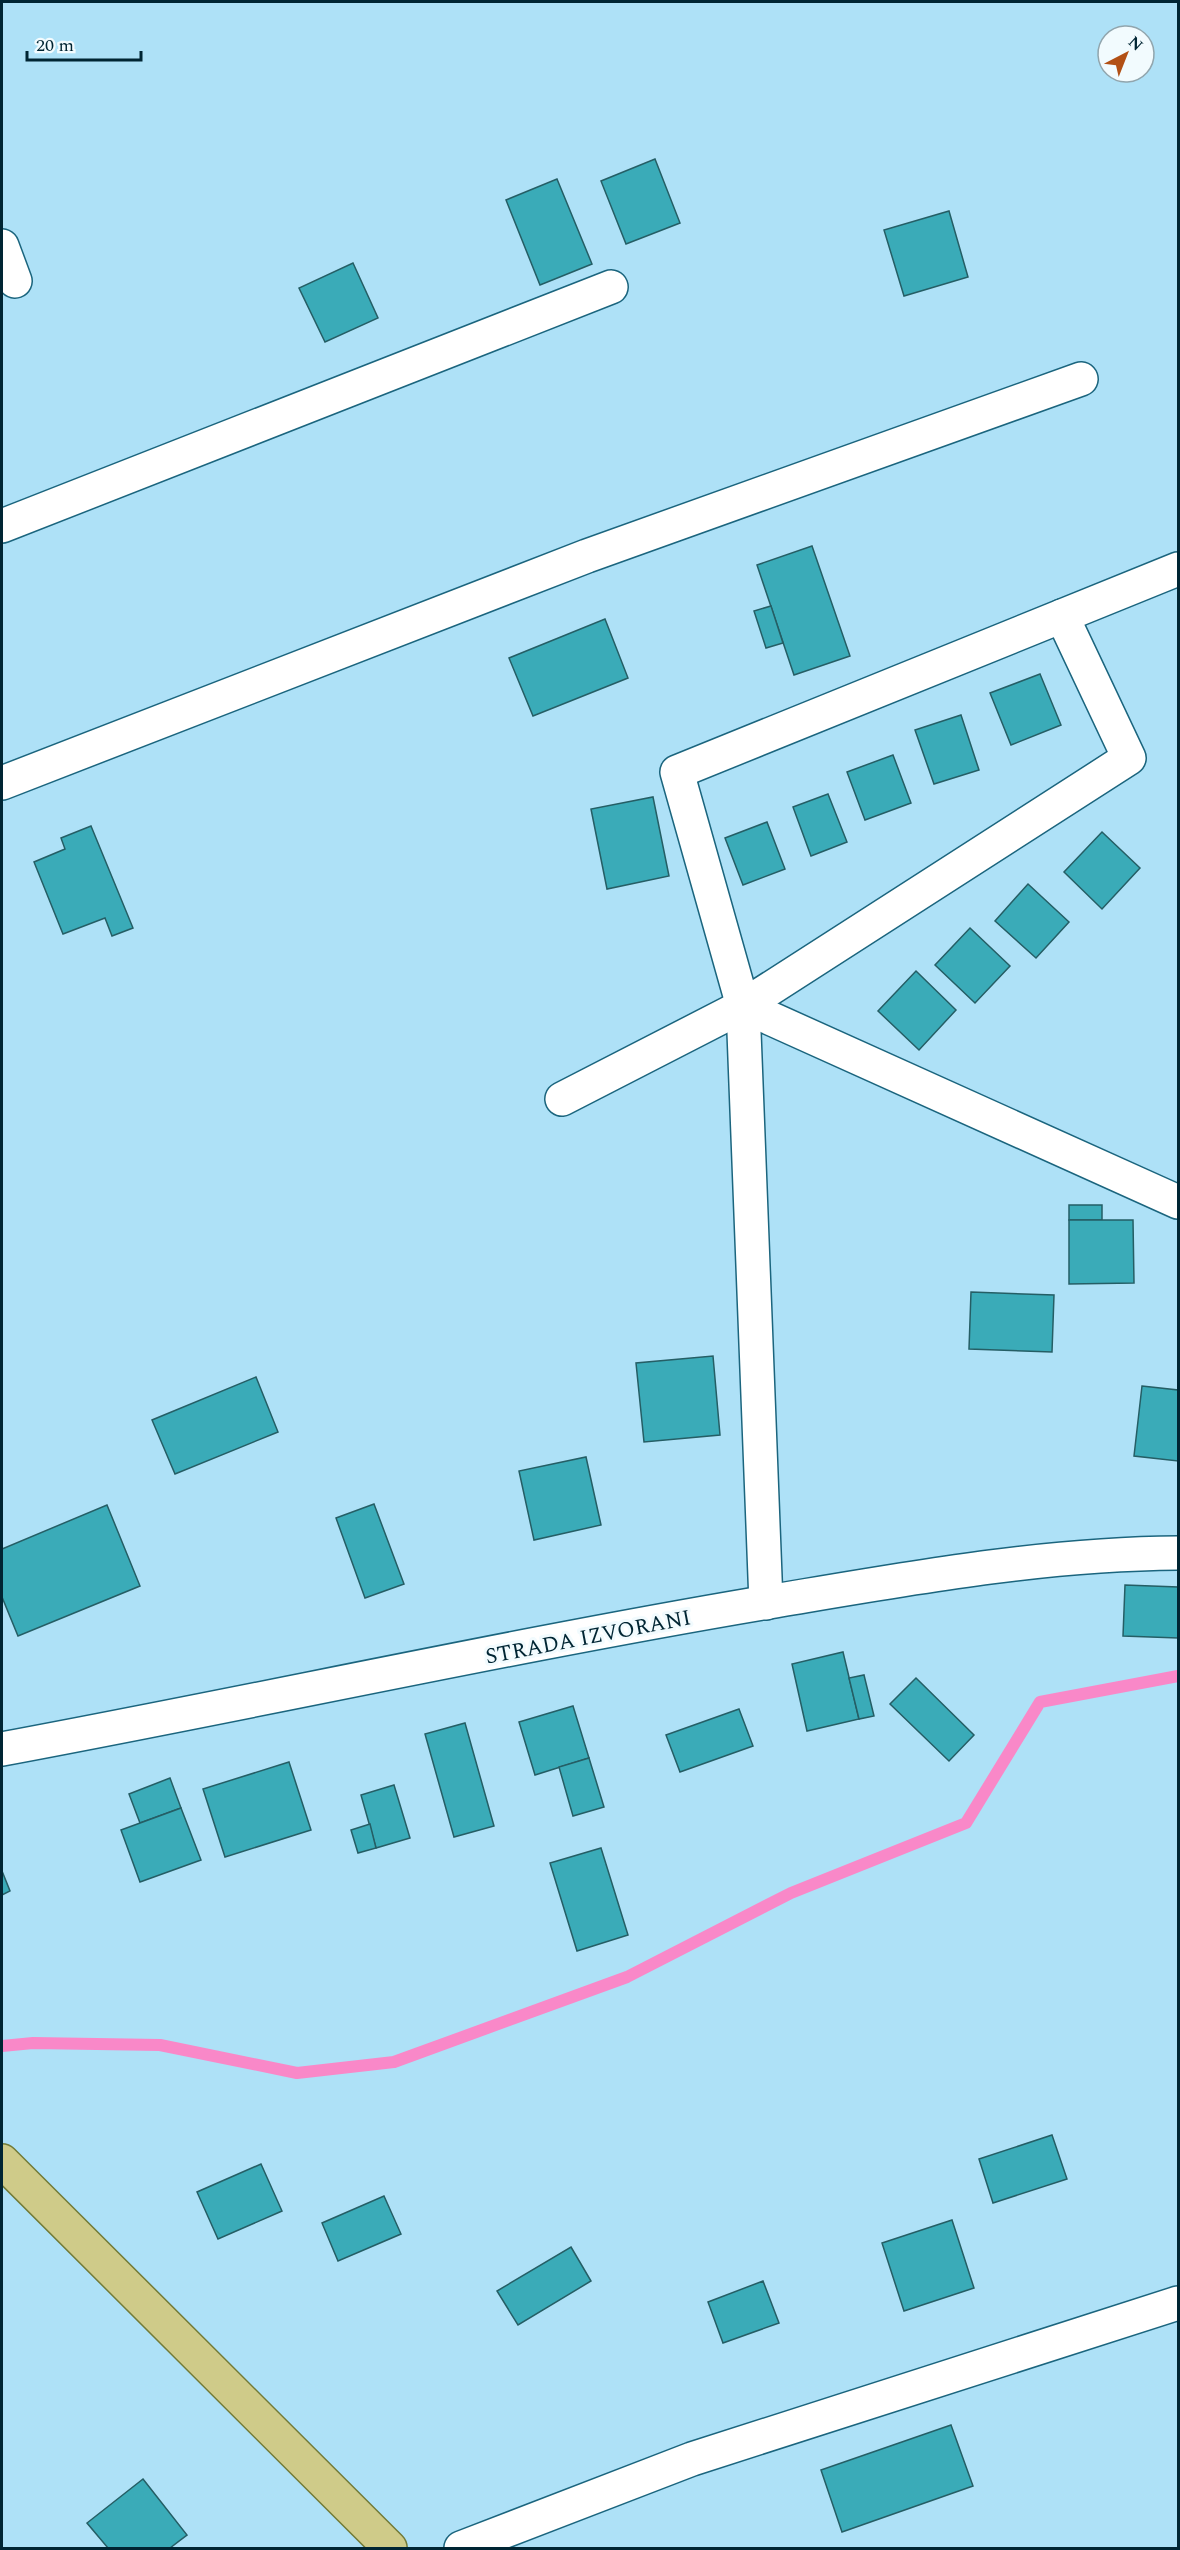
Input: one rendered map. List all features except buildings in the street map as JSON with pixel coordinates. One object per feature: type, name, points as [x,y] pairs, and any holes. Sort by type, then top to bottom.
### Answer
[{"type":"main road","points":[[2,2161],[390,2548]]},
{"type":"street","points":[[2,246],[15,280]]},
{"type":"street","points":[[2,526],[611,287]]},
{"type":"street","points":[[2,783],[587,555],[1081,379]]},
{"type":"street","points":[[766,1603],[743,1006],[677,772],[1179,569]]},
{"type":"street","points":[[562,1099],[743,1006],[1129,758],[1062,616]]},
{"type":"street","points":[[743,1006],[1179,1203]]},
{"type":"street","name":"STRADA IZVORANI","points":[[2,1749],[677,1618],[929,1574],[1105,1553],[1179,1553]]},
{"type":"street","points":[[461,2548],[692,2459],[1179,2302]]},
{"type":"waterway","points":[[2,2046],[33,2043],[160,2045],[297,2073],[394,2062],[627,1977],[791,1893],[966,1823],[1040,1702],[1178,1676]]}]
